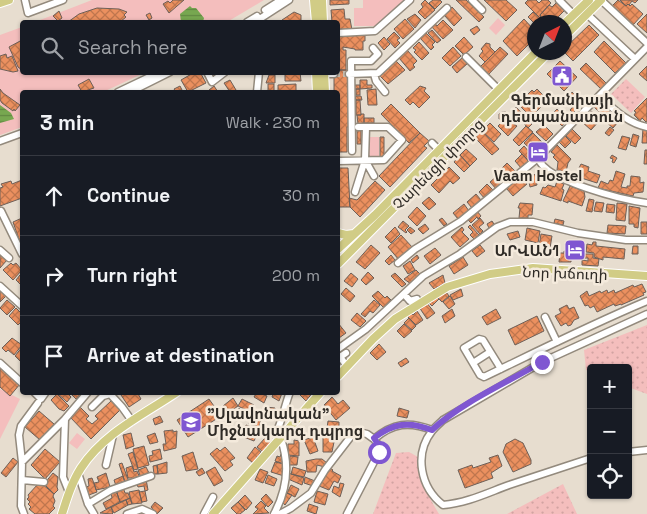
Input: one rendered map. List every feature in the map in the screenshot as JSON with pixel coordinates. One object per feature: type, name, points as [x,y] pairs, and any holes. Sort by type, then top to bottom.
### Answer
[{"type":"main road","points":[[0,3],[9,0]]},
{"type":"main road","points":[[314,0],[316,20]]},
{"type":"main road","points":[[322,0],[323,20]]},
{"type":"main road","points":[[574,15],[589,0]]},
{"type":"main road","points":[[572,30],[601,0]]},
{"type":"main road","name":"Չարենցի փողոց","points":[[340,244],[354,234],[528,60]]},
{"type":"main road","name":"Չարենցի փողոց","points":[[340,262],[541,60]]},
{"type":"main road","points":[[318,90],[321,75]]},
{"type":"main road","points":[[322,75],[325,90]]},
{"type":"main road","points":[[340,234],[354,234]]},
{"type":"main road","name":"Չարենցի փողոց","points":[[340,247],[349,254]]},
{"type":"main road","name":"Նոր խճուղի","points":[[340,374],[373,339],[396,319],[447,287],[490,274],[533,268],[647,276]]},
{"type":"main road","points":[[62,514],[69,492],[78,474],[93,453],[113,433],[172,395]]},
{"type":"main road","points":[[213,514],[319,395]]},
{"type":"street","points":[[25,0],[28,13],[63,0]]},
{"type":"street","points":[[250,20],[281,0]]},
{"type":"street","points":[[257,20],[289,0]]},
{"type":"street","points":[[340,33],[375,32],[410,0]]},
{"type":"street","points":[[472,0],[482,10]]},
{"type":"street","points":[[559,0],[574,15]]},
{"type":"street","points":[[398,263],[415,249],[461,221],[538,158],[647,45],[601,0]]},
{"type":"street","points":[[350,74],[378,73],[447,8]]},
{"type":"street","points":[[588,14],[635,59]]},
{"type":"street","points":[[352,150],[351,61],[371,61],[378,54],[373,48]]},
{"type":"street","points":[[466,57],[499,90]]},
{"type":"street","points":[[374,74],[376,81],[385,92]]},
{"type":"street","points":[[122,90],[154,75]]},
{"type":"street","points":[[135,90],[172,75]]},
{"type":"street","points":[[208,75],[212,82],[222,75]]},
{"type":"street","points":[[257,90],[259,75]]},
{"type":"street","points":[[599,96],[623,117],[647,127]]},
{"type":"street","points":[[355,192],[365,160],[366,126]]},
{"type":"street","points":[[340,161],[384,160],[402,140],[388,127],[358,127]]},
{"type":"street","points":[[0,142],[20,136]]},
{"type":"street","points":[[432,143],[440,150]]},
{"type":"street","points":[[538,158],[549,171],[587,188],[647,203]]},
{"type":"street","points":[[365,160],[374,176]]},
{"type":"street","points":[[0,212],[20,250]]},
{"type":"street","points":[[340,348],[366,329],[423,276],[460,254],[498,227],[510,222],[533,222],[578,234],[618,239],[647,240]]},
{"type":"street","points":[[0,250],[9,258]]},
{"type":"street","points":[[0,286],[20,304]]},
{"type":"street","points":[[404,294],[410,302],[417,299]]},
{"type":"street","points":[[501,369],[481,339],[464,350],[482,377],[501,369],[556,342],[647,301]]},
{"type":"street","points":[[587,459],[472,500],[443,505],[436,500],[422,473],[421,456],[432,430],[462,408],[542,362],[647,314]]},
{"type":"street","points":[[545,317],[556,342]]},
{"type":"street","points":[[473,363],[490,352]]},
{"type":"street","points":[[346,353],[340,358],[347,366]]},
{"type":"street","points":[[0,363],[20,381]]},
{"type":"street","points":[[22,462],[65,419],[85,395]]},
{"type":"street","points":[[92,407],[107,395]]},
{"type":"street","points":[[111,395],[132,421]]},
{"type":"street","points":[[277,430],[280,426],[289,395]]},
{"type":"street","points":[[24,514],[21,506],[22,462],[19,435],[21,426],[38,403]]},
{"type":"street","points":[[65,419],[63,477],[69,492]]},
{"type":"street","points":[[374,438],[392,426],[424,427],[432,430]]},
{"type":"street","points":[[280,514],[311,493],[325,470],[352,435],[359,432],[374,438],[379,446],[379,452],[346,514]]},
{"type":"street","points":[[106,465],[113,433]]},
{"type":"street","points":[[274,514],[282,499],[285,480],[286,456],[280,439]]},
{"type":"street","points":[[632,452],[647,450]]},
{"type":"street","points":[[78,474],[88,504],[94,514]]},
{"type":"street","points":[[88,504],[111,490],[151,476]]},
{"type":"street","points":[[22,480],[44,482]]},
{"type":"street","points":[[204,514],[213,497]]},
{"type":"street","points":[[127,514],[142,509],[153,514]]},
{"type":"shaded area","points":[[92,0],[264,0],[230,20],[40,20]]},
{"type":"shaded area","points":[[363,0],[404,0],[375,26],[354,26],[354,8],[363,8]]},
{"type":"shaded area","points":[[190,6],[196,8],[204,18],[204,20],[181,20],[180,14]]},
{"type":"shaded area","points":[[498,18],[505,25],[496,35],[489,28]]},
{"type":"shaded area","points":[[20,28],[20,75],[140,75],[107,90],[20,90],[20,128],[0,135],[0,35]]},
{"type":"shaded area","points":[[626,79],[645,97],[631,113],[611,94]]},
{"type":"shaded area","points":[[0,105],[11,113],[14,119],[0,123]]},
{"type":"shaded area","points":[[368,137],[379,137],[379,157],[368,157]]},
{"type":"shaded area","points":[[647,325],[647,394],[632,388],[632,364],[587,364],[587,370],[584,350]]},
{"type":"shaded area","points":[[0,389],[20,399],[0,439]]},
{"type":"shaded area","points":[[77,433],[85,439],[77,449],[69,443]]},
{"type":"shaded area","points":[[409,452],[418,457],[420,473],[425,487],[439,514],[373,514],[396,453]]},
{"type":"shaded area","points":[[563,484],[577,514],[507,514]]},
{"type":"building","points":[[173,0],[184,0],[169,13],[163,4],[168,1],[170,3]]},
{"type":"building","points":[[330,0],[349,0],[349,4],[330,5]]},
{"type":"building","points":[[425,0],[435,10],[425,19],[418,12],[423,7],[421,4]]},
{"type":"building","points":[[433,0],[440,0],[442,2],[435,9],[429,3]]},
{"type":"building","points":[[456,0],[466,0],[484,17],[479,22]]},
{"type":"building","points":[[484,0],[506,0],[517,10],[506,21]]},
{"type":"building","points":[[528,0],[536,0],[539,3],[542,0],[548,0],[551,3],[540,15],[537,15],[525,3]]},
{"type":"building","points":[[618,0],[626,6],[632,4],[643,14],[633,25],[612,6]]},
{"type":"building","points":[[620,0],[638,0],[635,3],[632,1],[626,6]]},
{"type":"building","points":[[557,2],[565,10],[560,15],[540,15],[549,5],[552,7]]},
{"type":"building","points":[[452,7],[462,18],[454,26],[444,15]]},
{"type":"building","points":[[97,8],[119,9],[127,12],[124,15],[126,17],[122,20],[71,20],[79,14]]},
{"type":"building","points":[[344,9],[345,19],[350,19],[352,30],[340,30],[340,20],[332,20],[331,10]]},
{"type":"building","points":[[59,11],[62,18],[57,20],[53,16]]},
{"type":"building","points":[[294,12],[301,15],[301,20],[282,20]]},
{"type":"building","points":[[150,13],[152,18],[149,20],[146,15]]},
{"type":"building","points":[[415,14],[421,20],[415,28],[407,19]]},
{"type":"building","points":[[647,14],[647,33],[637,24]]},
{"type":"building","points":[[405,19],[414,29],[403,39],[394,29]]},
{"type":"building","points":[[524,19],[527,22],[527,46],[517,56],[503,41]]},
{"type":"building","points":[[443,20],[453,30],[443,39],[430,25],[434,22],[437,26]]},
{"type":"building","points":[[589,25],[599,35],[573,61],[572,41]]},
{"type":"building","points":[[477,26],[480,30],[474,35],[470,30]]},
{"type":"building","points":[[432,30],[441,40],[437,43],[428,33]]},
{"type":"building","points":[[394,32],[400,38],[397,40],[400,43],[395,48],[387,39]]},
{"type":"building","points":[[426,33],[435,42],[431,50],[420,38]]},
{"type":"building","points":[[365,35],[363,50],[343,47],[343,50],[346,50],[346,70],[340,70],[340,36]]},
{"type":"building","points":[[384,37],[390,44],[384,50],[378,43]]},
{"type":"building","points":[[464,37],[473,47],[464,55],[455,46]]},
{"type":"building","points":[[20,41],[20,68],[18,67],[9,47]]},
{"type":"building","points":[[604,41],[626,63],[615,73],[594,52]]},
{"type":"building","points":[[419,42],[429,53],[422,60],[414,52],[416,50],[413,48]]},
{"type":"building","points":[[486,43],[490,44],[490,47],[495,52],[485,62],[479,56],[483,51],[481,49]]},
{"type":"building","points":[[453,47],[461,56],[450,66],[442,58]]},
{"type":"building","points":[[500,47],[508,54],[487,76],[479,68]]},
{"type":"building","points":[[407,50],[417,61],[413,65],[415,67],[410,71],[399,58]]},
{"type":"building","points":[[6,54],[7,58],[12,56],[18,71],[13,72],[0,69],[0,56]]},
{"type":"building","points":[[463,57],[468,63],[457,73],[452,67]]},
{"type":"building","points":[[396,61],[405,70],[388,84],[380,76]]},
{"type":"building","name":"Գերմանիայի դեսպանատուն","points":[[560,61],[577,77],[564,91],[547,74]]},
{"type":"building","points":[[586,63],[607,84],[601,89],[580,69]]},
{"type":"building","points":[[647,66],[647,81],[639,74]]},
{"type":"building","points":[[340,70],[349,70],[351,127],[347,127],[347,152],[340,152],[340,90],[334,90],[334,75],[340,75]]},
{"type":"building","points":[[190,75],[202,75],[206,83],[192,90],[187,90],[181,80]]},
{"type":"building","points":[[269,75],[275,75],[275,83],[266,83]]},
{"type":"building","points":[[285,75],[300,75],[301,81],[285,81]]},
{"type":"building","points":[[89,79],[94,88],[81,90],[78,85]]},
{"type":"building","points":[[230,80],[236,90],[229,90],[224,83]]},
{"type":"building","points":[[360,80],[367,80],[367,85],[372,85],[372,88],[360,89]]},
{"type":"building","points":[[268,84],[274,84],[274,90],[268,90]]},
{"type":"building","points":[[296,84],[296,90],[278,90],[278,85]]},
{"type":"building","points":[[354,85],[360,85],[360,89],[354,89]]},
{"type":"building","points":[[180,86],[182,90],[175,90]]},
{"type":"building","points":[[420,86],[426,88],[424,91],[430,97],[419,108],[413,102],[410,105],[405,100]]},
{"type":"building","points":[[0,89],[20,105],[15,111],[2,103],[0,100]]},
{"type":"building","points":[[356,89],[360,89],[360,95],[356,95]]},
{"type":"building","points":[[376,89],[377,105],[368,105],[367,90]]},
{"type":"building","points":[[537,89],[548,100],[531,117],[520,106],[524,101],[522,100],[532,90],[534,92]]},
{"type":"building","points":[[572,92],[578,98],[572,103],[567,98]]},
{"type":"building","points":[[355,96],[361,96],[362,100],[356,100]]},
{"type":"building","points":[[647,98],[647,122],[642,118],[640,121],[634,115],[636,112],[634,111]]},
{"type":"building","points":[[356,100],[360,100],[361,115],[356,115]]},
{"type":"building","points":[[579,100],[583,103],[573,113],[570,110]]},
{"type":"building","points":[[599,102],[610,111],[605,117],[594,107]]},
{"type":"building","points":[[391,104],[420,133],[409,143],[381,114]]},
{"type":"building","points":[[516,107],[532,124],[528,128],[512,111]]},
{"type":"building","points":[[557,109],[568,120],[562,126],[551,115]]},
{"type":"building","points":[[591,111],[601,119],[591,130],[582,122]]},
{"type":"building","points":[[506,112],[506,116],[504,119],[499,119],[499,114]]},
{"type":"building","points":[[364,114],[364,123],[358,124],[357,115]]},
{"type":"building","points":[[510,114],[517,120],[514,124],[517,126],[508,136],[498,126]]},
{"type":"building","points":[[611,114],[619,121],[613,128],[605,121]]},
{"type":"building","points":[[364,118],[374,118],[374,123],[364,123]]},
{"type":"building","points":[[490,123],[501,134],[494,142],[482,131]]},
{"type":"building","points":[[544,125],[553,134],[546,141],[536,132]]},
{"type":"building","points":[[526,126],[533,132],[519,146],[513,140]]},
{"type":"building","points":[[610,127],[614,130],[609,136],[605,133]]},
{"type":"building","points":[[643,128],[647,129],[647,143],[642,143]]},
{"type":"building","points":[[357,129],[361,129],[361,144],[357,144]]},
{"type":"building","points":[[572,129],[581,138],[575,144],[566,136]]},
{"type":"building","points":[[482,131],[499,149],[492,155],[475,138]]},
{"type":"building","points":[[420,133],[429,141],[424,146],[427,148],[390,187],[379,176]]},
{"type":"building","points":[[533,133],[545,145],[536,154],[524,143]]},
{"type":"building","points":[[633,134],[639,136],[636,147],[630,145]]},
{"type":"building","points":[[565,136],[571,142],[565,148],[559,142]]},
{"type":"building","points":[[622,136],[630,138],[626,150],[618,148]]},
{"type":"building","points":[[380,137],[384,137],[384,157],[380,157]]},
{"type":"building","points":[[557,145],[571,159],[566,172],[557,170],[558,162],[553,157],[555,155],[551,152]]},
{"type":"building","points":[[524,146],[530,153],[532,151],[536,155],[530,162],[519,151]]},
{"type":"building","points":[[466,149],[477,159],[470,166],[460,155]]},
{"type":"building","points":[[645,150],[647,150],[647,164],[644,164]]},
{"type":"building","points":[[522,154],[529,162],[522,169],[515,161]]},
{"type":"building","points":[[460,155],[470,166],[464,172],[454,162]]},
{"type":"building","points":[[612,155],[617,158],[614,163],[612,162],[613,159],[610,158]]},
{"type":"building","points":[[507,163],[517,173],[507,182],[498,172]]},
{"type":"building","points":[[581,164],[589,167],[588,171],[600,175],[597,183],[575,176]]},
{"type":"building","points":[[449,167],[460,178],[453,184],[450,181],[439,193],[431,185]]},
{"type":"building","points":[[340,168],[348,168],[350,207],[340,207]]},
{"type":"building","points":[[616,171],[625,174],[621,187],[627,188],[627,186],[630,186],[631,176],[640,177],[640,183],[644,182],[643,192],[634,193],[633,196],[598,188],[601,181],[608,184],[610,180],[613,181]]},
{"type":"building","points":[[542,173],[543,178],[536,179],[537,185],[530,187],[528,176]]},
{"type":"building","points":[[498,175],[504,183],[497,190],[490,182]]},
{"type":"building","points":[[521,177],[527,184],[513,196],[506,188]]},
{"type":"building","points":[[11,181],[12,184],[20,181],[20,199],[0,206],[0,188],[3,187],[1,184]]},
{"type":"building","points":[[375,181],[385,190],[360,217],[350,207],[349,198],[357,200]]},
{"type":"building","points":[[557,181],[564,184],[561,201],[540,194],[543,187],[545,188],[548,185],[555,187]]},
{"type":"building","points":[[487,184],[494,191],[485,199],[479,192]]},
{"type":"building","points":[[570,186],[584,191],[585,197],[582,206],[563,201]]},
{"type":"building","points":[[476,194],[481,200],[472,208],[467,202]]},
{"type":"building","points":[[429,197],[436,204],[429,210],[422,203]]},
{"type":"building","points":[[589,199],[594,200],[592,212],[586,211]]},
{"type":"building","points":[[596,202],[604,203],[602,212],[594,211]]},
{"type":"building","points":[[520,203],[533,204],[532,215],[528,215],[528,218],[519,218],[520,208],[518,208]]},
{"type":"building","points":[[617,203],[627,204],[625,221],[616,220]]},
{"type":"building","points":[[464,204],[469,211],[458,219],[453,213]]},
{"type":"building","points":[[607,204],[615,205],[614,213],[606,212]]},
{"type":"building","points":[[629,206],[640,208],[638,228],[634,227],[634,224],[629,224]]},
{"type":"building","points":[[417,207],[426,216],[417,226],[408,217]]},
{"type":"building","points":[[477,211],[481,216],[471,223],[467,219]]},
{"type":"building","points":[[442,218],[447,224],[444,226],[439,220]]},
{"type":"building","points":[[480,218],[484,223],[479,227],[483,231],[480,234],[472,225]]},
{"type":"building","points":[[20,219],[20,242],[13,222]]},
{"type":"building","points":[[555,219],[564,221],[563,225],[554,223]]},
{"type":"building","points":[[403,221],[409,226],[405,230],[406,233],[398,227]]},
{"type":"building","points":[[492,221],[494,224],[489,228],[487,224]]},
{"type":"building","points":[[641,222],[647,222],[647,234],[641,234]]},
{"type":"building","points":[[425,224],[429,229],[423,234],[418,229]]},
{"type":"building","points":[[470,225],[479,235],[474,239],[470,235],[473,232],[468,227]]},
{"type":"building","points":[[608,225],[626,226],[625,234],[607,233]]},
{"type":"building","points":[[395,227],[400,234],[391,243],[385,237]]},
{"type":"building","points":[[410,227],[415,231],[411,234],[407,230]]},
{"type":"building","points":[[462,227],[464,230],[462,232],[469,239],[460,247],[451,237]]},
{"type":"building","points":[[527,228],[540,231],[538,243],[525,240]]},
{"type":"building","points":[[518,231],[520,237],[510,240],[507,234]]},
{"type":"building","points":[[541,234],[552,236],[550,248],[539,246]]},
{"type":"building","points":[[401,235],[413,248],[399,260],[388,247]]},
{"type":"building","points":[[593,242],[596,242],[596,246],[625,249],[624,259],[603,257],[603,260],[594,257],[594,253],[586,252],[587,244],[592,245]]},
{"type":"building","points":[[570,243],[584,245],[583,254],[569,252]]},
{"type":"building","points":[[371,245],[380,253],[365,269],[356,262]]},
{"type":"building","points":[[480,245],[485,251],[477,257],[472,251]]},
{"type":"building","points":[[633,246],[638,246],[638,254],[632,254]]},
{"type":"building","points":[[435,248],[441,255],[430,264],[424,256]]},
{"type":"building","points":[[564,251],[571,254],[571,262],[559,262],[560,253],[564,253]]},
{"type":"building","points":[[0,253],[7,260],[0,268]]},
{"type":"building","points":[[584,254],[593,254],[593,258],[599,259],[598,266],[582,265],[582,260],[588,261],[588,258],[583,258]]},
{"type":"building","points":[[391,255],[395,260],[389,265],[385,261]]},
{"type":"building","points":[[417,255],[419,258],[413,263],[411,260]]},
{"type":"building","points":[[463,257],[468,265],[454,274],[449,266]]},
{"type":"building","points":[[410,261],[415,270],[408,274],[403,266]]},
{"type":"building","points":[[11,263],[13,265],[16,263],[20,268],[20,272],[13,280],[3,270]]},
{"type":"building","points":[[416,270],[421,275],[411,284],[404,279]]},
{"type":"building","points":[[368,272],[374,278],[366,285],[361,280]]},
{"type":"building","points":[[351,273],[358,279],[352,287],[344,281]]},
{"type":"building","points":[[395,273],[406,284],[402,287],[391,276]]},
{"type":"building","points":[[20,275],[20,284],[16,280]]},
{"type":"building","points":[[443,275],[445,283],[434,289],[429,283]]},
{"type":"building","points":[[642,284],[646,292],[643,293],[644,295],[621,305],[615,306],[614,304],[597,312],[594,306],[590,308],[588,305],[585,306],[580,296],[587,291],[589,296],[607,290],[608,293],[614,290],[615,293],[633,285],[634,287]]},
{"type":"building","points":[[346,288],[355,296],[350,302],[341,294]]},
{"type":"building","points":[[444,289],[449,296],[442,302],[436,296]]},
{"type":"building","points":[[461,289],[463,296],[453,300],[450,295]]},
{"type":"building","points":[[0,291],[6,296],[0,302]]},
{"type":"building","points":[[378,291],[385,298],[387,296],[391,300],[384,308],[372,296]]},
{"type":"building","points":[[436,296],[439,299],[432,306],[427,301]]},
{"type":"building","points":[[450,296],[455,304],[449,309],[443,302]]},
{"type":"building","points":[[7,300],[15,307],[7,315],[0,308]]},
{"type":"building","points":[[374,300],[380,305],[373,313],[370,311],[365,317],[361,314]]},
{"type":"building","points":[[426,302],[435,313],[427,319],[419,307]]},
{"type":"building","points":[[567,305],[569,309],[574,307],[579,318],[574,320],[571,325],[568,326],[566,323],[561,326],[555,316],[561,313],[559,309]]},
{"type":"building","points":[[16,308],[20,312],[20,323],[18,325],[9,316]]},
{"type":"building","points":[[452,309],[455,316],[445,323],[442,316]]},
{"type":"building","points":[[496,309],[501,318],[487,325],[482,317]]},
{"type":"building","points":[[417,311],[423,320],[416,325],[407,316],[410,312],[413,315]]},
{"type":"building","points":[[357,313],[366,321],[360,327],[351,320]]},
{"type":"building","points":[[537,316],[544,331],[515,345],[508,330]]},
{"type":"building","points":[[409,318],[416,326],[412,330],[404,323]]},
{"type":"building","points":[[404,324],[412,331],[404,338],[397,331]]},
{"type":"building","points":[[340,326],[346,333],[340,337]]},
{"type":"building","points":[[12,338],[20,344],[20,348],[14,355],[2,348]]},
{"type":"building","points":[[379,344],[386,352],[377,360],[370,353]]},
{"type":"building","points":[[20,350],[20,361],[15,356]]},
{"type":"building","points":[[406,358],[409,362],[401,367],[398,363]]},
{"type":"building","points":[[0,367],[20,384],[10,396],[0,387]]},
{"type":"building","points":[[58,395],[69,406],[64,411],[59,409],[51,400]]},
{"type":"building","points":[[59,395],[69,395],[71,397],[67,402]]},
{"type":"building","points":[[121,395],[139,395],[141,399],[129,407]]},
{"type":"building","points":[[255,395],[267,396],[264,403],[254,397]]},
{"type":"building","points":[[273,395],[281,395],[279,401],[272,397]]},
{"type":"building","points":[[300,395],[311,395],[306,401]]},
{"type":"building","points":[[332,397],[338,404],[343,400],[350,408],[336,420],[324,405]]},
{"type":"building","points":[[233,398],[238,406],[228,413],[223,406]]},
{"type":"building","points":[[209,399],[221,416],[188,437],[177,420]]},
{"type":"building","points":[[242,399],[254,405],[250,412],[238,406]]},
{"type":"building","points":[[111,401],[120,410],[91,439],[70,417],[80,407],[89,416],[86,419],[92,424],[98,419],[95,416]]},
{"type":"building","points":[[266,407],[275,408],[274,420],[264,416]]},
{"type":"building","points":[[239,408],[246,415],[240,421],[233,414]]},
{"type":"building","points":[[399,408],[409,411],[407,418],[397,416]]},
{"type":"building","points":[[39,411],[54,424],[40,440],[25,427]]},
{"type":"building","points":[[252,413],[262,416],[259,427],[249,424]]},
{"type":"building","points":[[160,416],[163,422],[155,425],[153,419]]},
{"type":"building","points":[[328,421],[339,422],[339,429],[335,429],[335,435],[324,435],[324,428],[327,428]]},
{"type":"building","points":[[246,425],[259,430],[254,441],[241,436]]},
{"type":"building","points":[[173,430],[173,432],[177,431],[176,448],[164,451],[163,444],[166,444],[164,431]]},
{"type":"building","points":[[131,433],[134,446],[126,449],[123,435]]},
{"type":"building","points":[[155,433],[158,442],[150,444],[147,436]]},
{"type":"building","points":[[313,437],[318,451],[310,454],[304,440]]},
{"type":"building","points":[[323,437],[335,437],[332,452],[323,452]]},
{"type":"building","points":[[265,438],[271,443],[263,452],[257,447]]},
{"type":"building","points":[[515,439],[523,443],[531,464],[513,472],[503,452],[506,444]]},
{"type":"building","points":[[294,440],[299,441],[299,456],[288,455],[288,444],[294,444]]},
{"type":"building","points":[[144,446],[149,465],[138,468],[133,449]]},
{"type":"building","points":[[225,447],[235,458],[230,461],[233,465],[225,471],[210,454],[217,448],[220,451]]},
{"type":"building","points":[[255,447],[261,452],[253,463],[247,458]]},
{"type":"building","points":[[45,449],[60,462],[45,479],[31,465]]},
{"type":"building","points":[[160,449],[162,459],[150,462],[149,456],[153,455],[152,451]]},
{"type":"building","points":[[133,452],[138,469],[134,470],[128,454]]},
{"type":"building","points":[[193,452],[198,469],[186,471],[182,456]]},
{"type":"building","points":[[281,454],[284,455],[284,464],[275,461],[277,456],[280,457]]},
{"type":"building","points":[[498,455],[502,466],[491,473],[493,478],[465,488],[458,470],[472,465],[473,468],[491,462],[489,458]]},
{"type":"building","points":[[290,456],[298,457],[297,465],[289,465]]},
{"type":"building","points":[[13,458],[18,462],[6,477],[1,473]]},
{"type":"building","points":[[322,459],[327,463],[325,467],[317,465],[316,472],[307,472],[306,461]]},
{"type":"building","points":[[167,462],[167,473],[158,474],[157,465]]},
{"type":"building","points":[[275,462],[284,464],[284,476],[271,472]]},
{"type":"building","points":[[122,463],[129,482],[125,482],[119,464]]},
{"type":"building","points":[[157,465],[158,474],[154,474],[153,466]]},
{"type":"building","points":[[132,466],[134,472],[137,471],[140,478],[134,481],[132,478],[128,478],[126,468]]},
{"type":"building","points":[[146,467],[150,475],[141,478],[138,470]]},
{"type":"building","points":[[215,467],[223,481],[214,486],[206,472]]},
{"type":"building","points":[[293,467],[306,471],[304,477],[291,474]]},
{"type":"building","points":[[202,468],[205,473],[199,476],[196,472]]},
{"type":"building","points":[[330,468],[341,476],[338,483],[334,481],[329,490],[319,486],[322,476],[325,477]]},
{"type":"building","points":[[260,469],[268,472],[263,483],[255,480]]},
{"type":"building","points":[[53,473],[58,477],[58,490],[54,494],[44,484]]},
{"type":"building","points":[[106,473],[110,487],[96,490],[94,483],[99,482],[97,477]]},
{"type":"building","points":[[288,473],[304,478],[302,485],[288,479]]},
{"type":"building","points":[[268,475],[277,479],[274,486],[265,483]]},
{"type":"building","points":[[123,476],[125,483],[116,486],[114,480]]},
{"type":"building","points":[[305,477],[315,481],[313,486],[304,483]]},
{"type":"building","points":[[92,478],[97,492],[86,496],[83,488],[89,486],[88,479]]},
{"type":"building","points":[[146,479],[148,490],[145,491],[144,486],[138,487],[136,482]]},
{"type":"building","points":[[41,483],[54,494],[55,501],[53,506],[55,508],[49,514],[35,514],[29,509],[31,507],[28,504],[30,502],[27,499],[28,495]]},
{"type":"building","points":[[340,483],[344,484],[340,497],[332,492],[334,486],[339,488]]},
{"type":"building","points":[[291,485],[299,489],[295,497],[287,493]]},
{"type":"building","points":[[123,487],[125,493],[128,493],[130,498],[120,502],[116,490]]},
{"type":"building","points":[[116,490],[120,502],[106,509],[103,503],[112,498],[111,492]]},
{"type":"building","points":[[139,490],[142,503],[132,504],[129,492]]},
{"type":"building","points":[[145,491],[147,501],[142,502],[139,492]]},
{"type":"building","points":[[317,491],[328,494],[325,505],[314,502]]},
{"type":"building","points":[[287,493],[292,495],[285,505],[282,502]]},
{"type":"building","points":[[266,494],[273,502],[268,507],[261,499]]},
{"type":"building","points":[[245,495],[252,503],[246,510],[238,502]]},
{"type":"building","points":[[130,498],[132,504],[128,505],[126,500]]},
{"type":"building","points":[[126,500],[128,505],[114,513],[111,507]]},
{"type":"building","points":[[261,501],[269,513],[253,514],[258,509],[255,507]]},
{"type":"building","points":[[155,502],[163,508],[157,514],[151,507]]},
{"type":"building","points":[[238,502],[245,510],[240,514],[237,514],[231,508]]},
{"type":"building","points":[[309,504],[318,507],[316,514],[307,511]]},
{"type":"building","points":[[111,507],[112,514],[100,513]]},
{"type":"tunnel","points":[[340,74],[349,74]]},
{"type":"place","name":"Գերմանիայի դեսպանատուն","points":[[562,76]]},
{"type":"place","name":"Vaam Hostel","points":[[538,152]]},
{"type":"place","name":"ԱՐՎԱՆ1","points":[[575,250]]},
{"type":"place","name":"\"Սլավոնական\" Միջնակարգ դպրոց","points":[[191,422]]},
{"type":"route","points":[[379,452],[379,446],[374,438],[392,426],[424,427],[432,430],[462,408],[542,362]]}]
